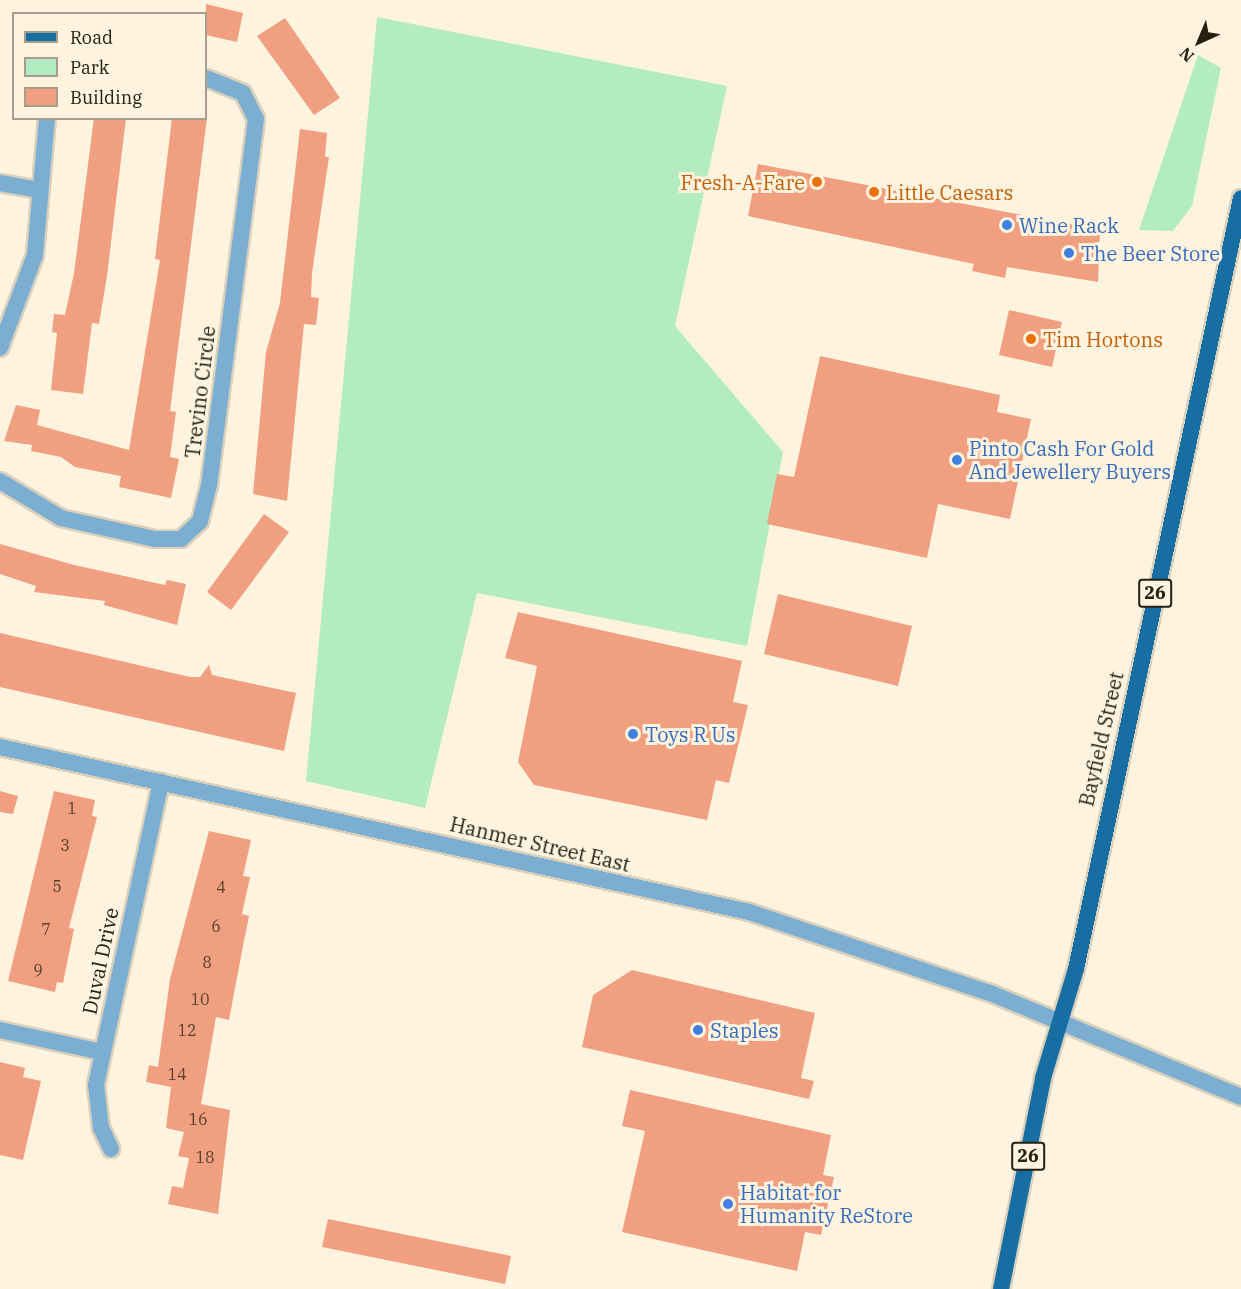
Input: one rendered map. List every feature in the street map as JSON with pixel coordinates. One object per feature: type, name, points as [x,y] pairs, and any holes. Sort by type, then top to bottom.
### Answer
[{"type":"main road","name":"Bayfield Street","points":[[1001,1289],[1059,1024],[1076,969],[1241,198]]},
{"type":"street","name":"Trevino Circle","points":[[0,481],[61,518],[155,539],[181,539],[200,521],[209,486],[256,119],[243,93],[207,78]]},
{"type":"street","points":[[0,348],[35,255],[38,190],[47,120]]},
{"type":"street","points":[[0,183],[38,190]]},
{"type":"street","name":"Hanmer Street East","points":[[0,747],[749,912],[990,993],[1059,1024],[1241,1097]]},
{"type":"street","name":"Duval Drive","points":[[111,1149],[97,1103],[102,1052],[161,782]]},
{"type":"street","points":[[0,1030],[102,1052]]},
{"type":"green space","points":[[377,17],[727,86],[675,326],[783,452],[747,646],[477,593],[425,808],[306,781]]},
{"type":"green space","points":[[1198,55],[1221,68],[1192,206],[1173,231],[1139,230]]},
{"type":"building","points":[[206,4],[243,13],[237,42],[207,35]]},
{"type":"building","points":[[285,18],[340,98],[314,115],[257,36]]},
{"type":"building","points":[[94,120],[126,120],[107,276],[99,324],[92,323],[83,394],[51,390],[57,333],[52,332],[54,314],[65,315],[74,273]]},
{"type":"building","points":[[172,120],[207,120],[170,411],[176,412],[170,457],[179,459],[171,498],[119,487],[121,476],[75,467],[61,457],[31,451],[32,445],[4,441],[16,405],[40,410],[37,425],[129,450],[160,260],[155,259]]},
{"type":"building","points":[[300,129],[327,133],[325,157],[329,157],[312,273],[311,297],[319,298],[316,325],[304,324],[287,501],[253,494],[266,352],[280,303]]},
{"type":"building","points":[[758,164],[1100,230],[1098,282],[1007,267],[1005,278],[972,271],[974,264],[748,216]]},
{"type":"building","name":"Tim Hortons","points":[[1009,310],[1062,322],[1052,367],[999,355]]},
{"type":"building","points":[[820,356],[1000,395],[997,412],[1031,419],[1010,519],[938,504],[927,558],[767,524],[777,474],[794,477]]},
{"type":"building","points":[[264,514],[289,532],[231,610],[207,592]]},
{"type":"building","points":[[0,544],[74,565],[165,585],[167,580],[186,584],[177,625],[104,605],[105,601],[34,592],[36,586],[0,574]]},
{"type":"building","points":[[778,594],[912,626],[898,686],[764,654]]},
{"type":"building","name":"Toys R Us","points":[[518,612],[742,661],[733,702],[748,705],[729,783],[716,780],[707,820],[534,785],[518,762],[537,666],[505,658]]},
{"type":"building","points":[[0,633],[190,677],[200,677],[209,665],[212,675],[296,693],[284,751],[0,687]]},
{"type":"building","points":[[0,791],[18,796],[13,814],[0,812]]},
{"type":"building","points":[[54,791],[95,800],[92,816],[97,817],[69,928],[74,929],[63,983],[57,982],[55,992],[8,981]]},
{"type":"building","points":[[209,831],[251,840],[243,876],[250,877],[242,914],[249,916],[229,1020],[216,1017],[201,1104],[230,1110],[218,1214],[168,1204],[172,1186],[183,1188],[189,1158],[178,1156],[184,1132],[166,1128],[171,1087],[146,1082],[149,1065],[158,1067],[170,979]]},
{"type":"building","name":"Staples","points":[[632,970],[815,1013],[801,1078],[814,1081],[809,1099],[582,1047],[593,995]]},
{"type":"building","points":[[0,1062],[25,1068],[23,1077],[41,1081],[23,1160],[0,1155]]},
{"type":"building","name":"Habitat for Humanity ReStore","points":[[630,1090],[831,1135],[823,1175],[834,1177],[821,1235],[805,1232],[797,1271],[622,1232],[645,1131],[622,1126]]},
{"type":"building","points":[[328,1219],[511,1256],[505,1284],[322,1247]]},
{"type":"place","name":"Fresh-A-Fare","points":[[817,182]]},
{"type":"place","name":"Little Caesars","points":[[874,192]]},
{"type":"place","name":"Wine Rack","points":[[1007,225]]},
{"type":"place","name":"The Beer Store","points":[[1069,253]]},
{"type":"place","name":"Tim Hortons","points":[[1031,339]]},
{"type":"place","name":"Pinto Cash For Gold And Jewellery Buyers","points":[[957,460]]},
{"type":"place","name":"Toys R Us","points":[[633,734]]},
{"type":"place","name":"Staples","points":[[698,1030]]},
{"type":"place","name":"Habitat for Humanity ReStore","points":[[728,1204]]}]
